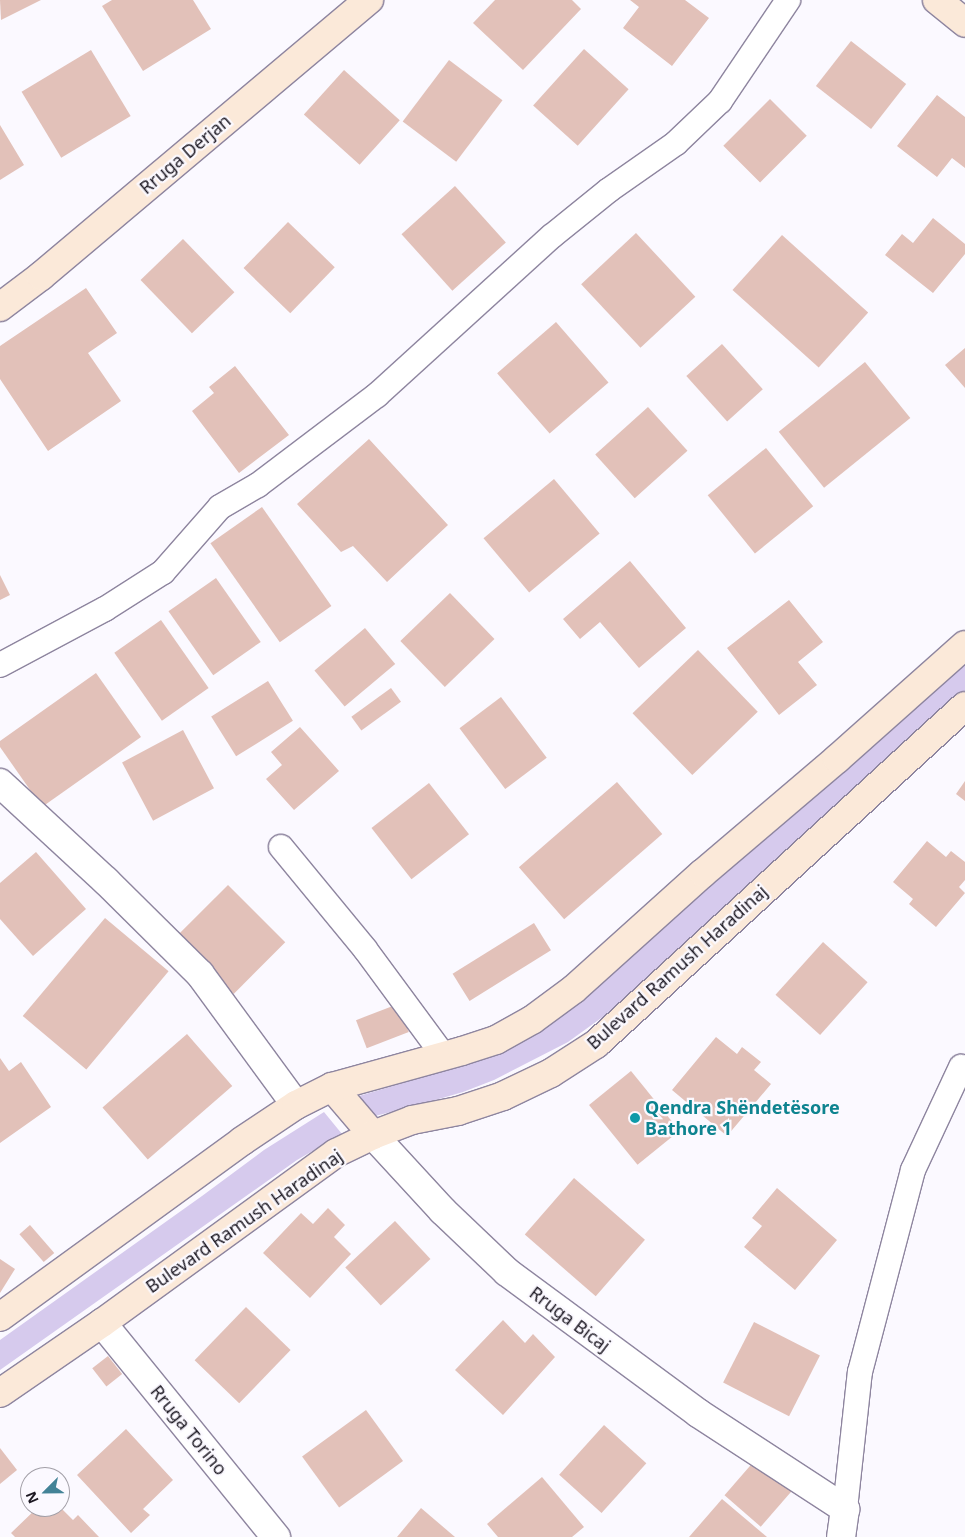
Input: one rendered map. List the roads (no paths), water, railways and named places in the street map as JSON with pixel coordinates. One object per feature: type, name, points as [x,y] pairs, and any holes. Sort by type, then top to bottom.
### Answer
[{"type":"street","name":"Rruga Derjan","points":[[0,307],[41,276],[369,0]]},
{"type":"street","points":[[936,0],[965,23]]},
{"type":"street","points":[[1,1315],[242,1141],[296,1105],[332,1087],[496,1040],[532,1020],[574,989],[703,873],[837,759],[965,645]]},
{"type":"street","name":"Bulevard Ramush Haradinaj","points":[[0,1393],[102,1323],[321,1162],[373,1135],[412,1120],[458,1110],[503,1096],[551,1073],[596,1044],[638,1008],[809,846],[965,706]]},
{"type":"street","points":[[0,783],[106,881],[200,974],[296,1105]]},
{"type":"street","name":"Rruga Bicaj","points":[[332,1087],[443,1211],[507,1272],[698,1413],[845,1509]]},
{"type":"street","name":"Rruga Torino","points":[[102,1323],[276,1537]]},
{"type":"street","points":[[842,1537],[845,1509]]},
{"type":"lane","points":[[0,665],[105,609],[163,572],[220,507],[273,474],[377,395],[552,236],[609,190],[676,143],[720,101],[788,0]]},
{"type":"lane","points":[[281,847],[365,949],[444,1056]]},
{"type":"lane","points":[[845,1509],[860,1372],[913,1170],[961,1067]]},
{"type":"place","name":"Qendra Shëndetësore Bathore 1","points":[[635,1118]]}]
